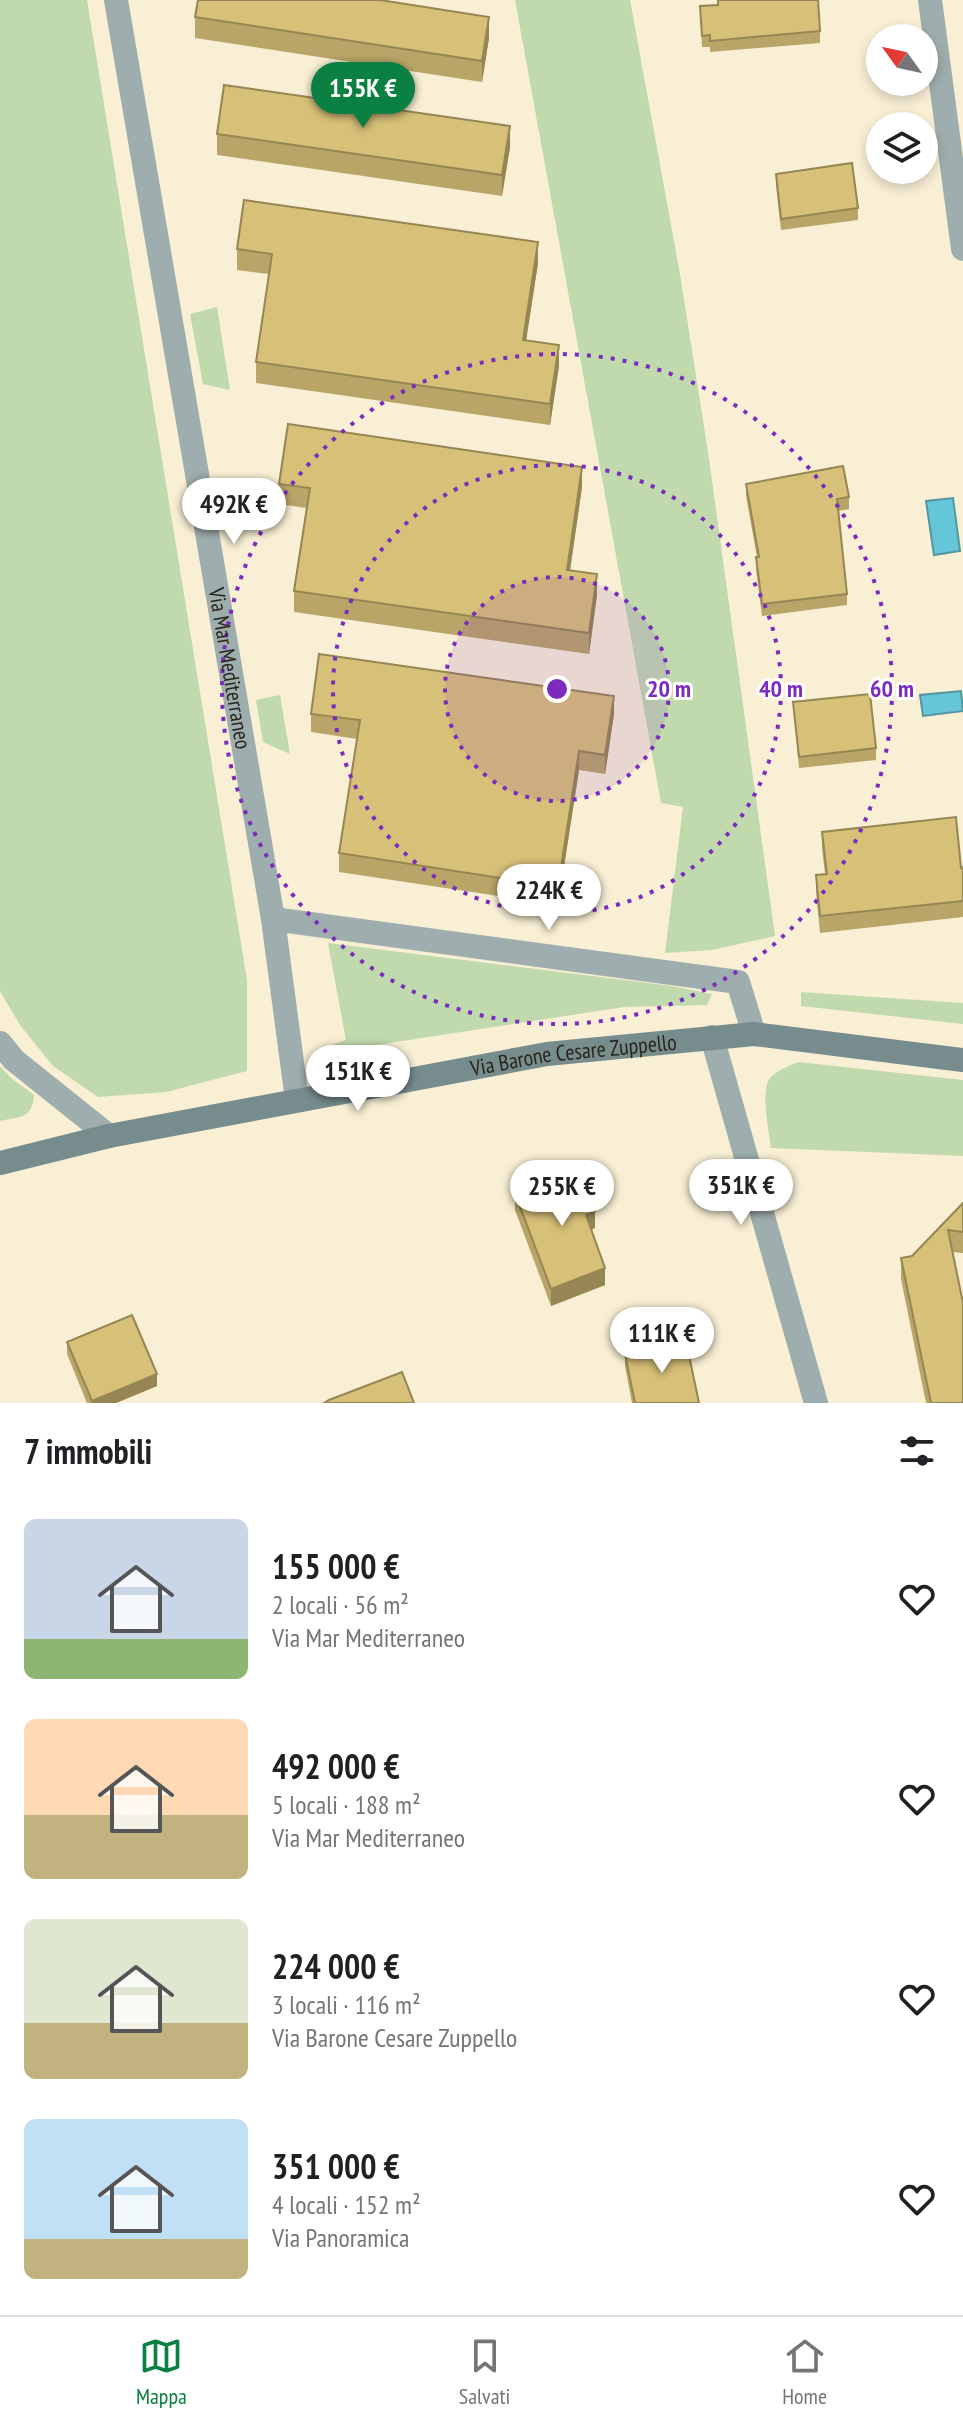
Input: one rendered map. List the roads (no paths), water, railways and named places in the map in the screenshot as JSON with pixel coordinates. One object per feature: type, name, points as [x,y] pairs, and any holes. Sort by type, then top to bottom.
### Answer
[{"type":"main road","name":"Via Barone Cesare Zuppello","points":[[0,1163],[109,1136],[547,1054],[754,1034],[963,1060]]},
{"type":"street","name":"Via Mar Mediterraneo","points":[[116,0],[273,919],[297,1100]]},
{"type":"street","points":[[930,0],[963,249]]},
{"type":"street","points":[[273,919],[738,982],[754,1034]]},
{"type":"street","points":[[712,1037],[816,1403]]},
{"type":"street","points":[[0,1043],[14,1060],[109,1136]]},
{"type":"water","points":[[953,498],[960,551],[934,555],[926,501]]},
{"type":"water","points":[[961,691],[963,711],[923,716],[920,695]]}]
